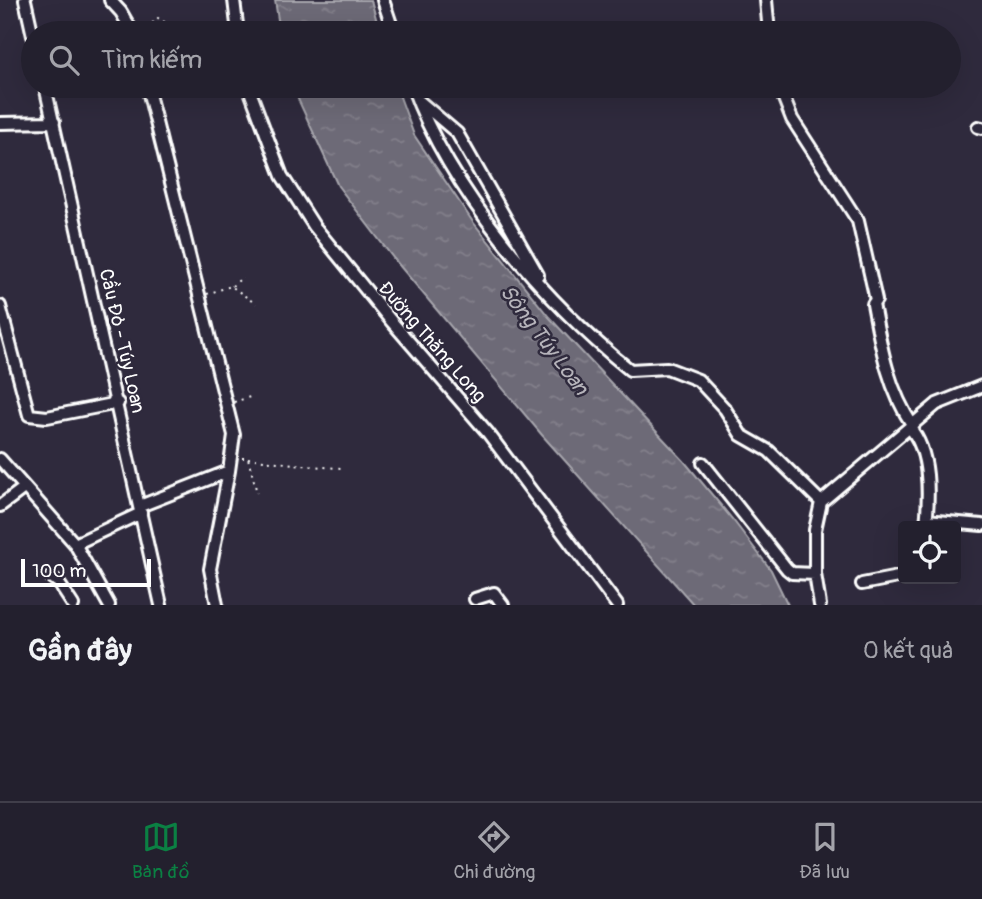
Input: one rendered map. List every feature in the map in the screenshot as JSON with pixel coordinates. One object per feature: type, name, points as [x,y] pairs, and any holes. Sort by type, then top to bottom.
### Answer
[{"type":"street","points":[[24,0],[29,21]]},
{"type":"street","points":[[110,0],[126,21]]},
{"type":"street","points":[[234,0],[236,21]]},
{"type":"street","points":[[383,0],[390,21]]},
{"type":"street","points":[[766,0],[768,21]]},
{"type":"street","name":"Cầu Đỏ - Túy Loan","points":[[48,98],[118,403],[160,605]]},
{"type":"street","points":[[150,98],[234,435],[210,569],[217,605]]},
{"type":"street","name":"Đường Thăng Long","points":[[253,98],[282,176],[314,226],[383,313],[488,433],[617,605]]},
{"type":"street","points":[[416,98],[457,133],[529,256],[542,284]]},
{"type":"street","points":[[416,98],[432,133],[473,201],[569,317],[630,370],[674,369],[698,380],[725,409],[741,435],[769,451],[821,502]]},
{"type":"street","points":[[784,98],[792,119],[858,221],[891,385],[922,445],[927,484],[926,521]]},
{"type":"street","points":[[0,123],[54,122]]},
{"type":"street","points":[[0,306],[29,415],[47,417],[118,403]]},
{"type":"street","points":[[821,605],[815,573],[815,530],[821,502],[937,404],[982,386]]},
{"type":"street","points":[[0,459],[75,544],[108,605]]},
{"type":"street","points":[[703,463],[787,569],[792,573],[815,573]]},
{"type":"street","points":[[75,544],[141,509],[229,471]]},
{"type":"street","points":[[0,506],[24,488]]},
{"type":"street","points":[[961,524],[982,525]]},
{"type":"street","points":[[51,577],[58,582],[73,605]]},
{"type":"street","points":[[862,584],[898,577]]},
{"type":"street","points":[[475,598],[494,593],[503,605]]},
{"type":"path","points":[[200,296],[232,286],[243,277]]},
{"type":"path","points":[[232,286],[256,304]]},
{"type":"path","points":[[227,405],[250,397]]},
{"type":"path","points":[[231,458],[342,468]]},
{"type":"path","points":[[248,458],[257,493]]},
{"type":"water","points":[[275,0],[371,0],[377,21],[278,21]]},
{"type":"water","name":"Sông Túy Loan","points":[[298,98],[400,98],[414,135],[473,222],[549,317],[684,461],[733,520],[771,570],[788,605],[694,605],[542,435],[394,259],[338,186]]}]
